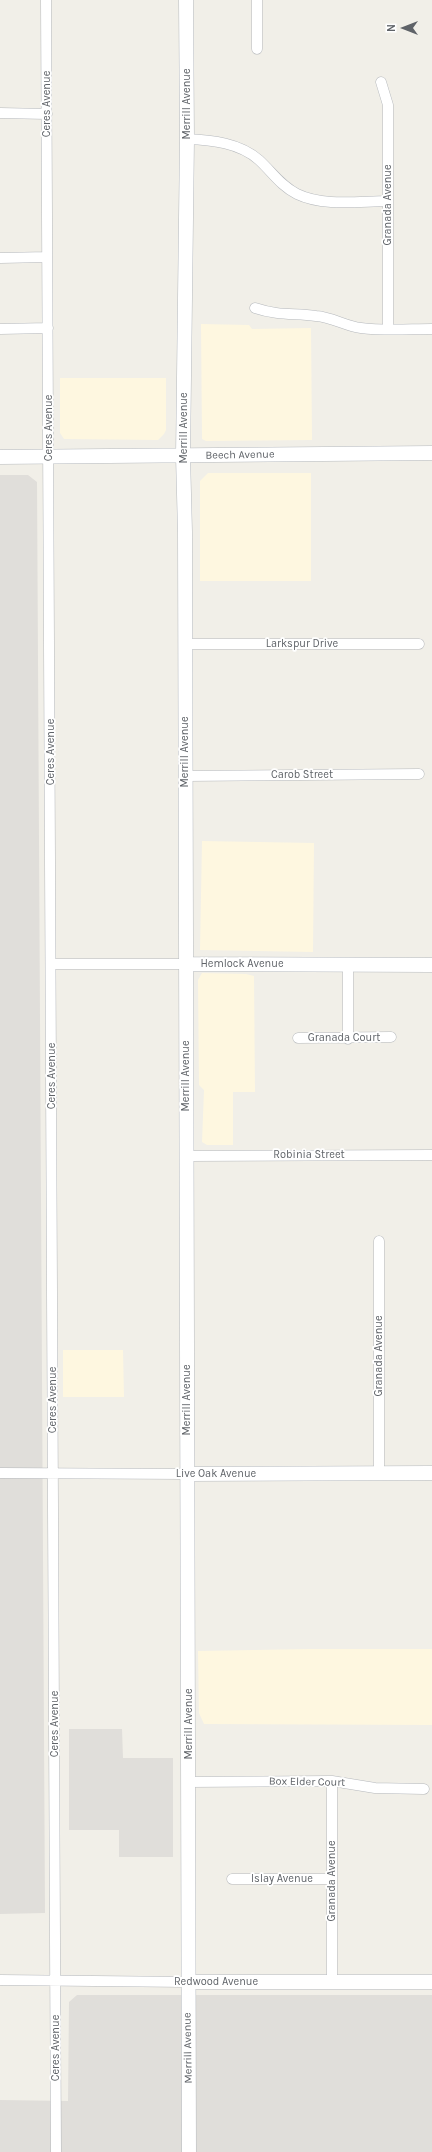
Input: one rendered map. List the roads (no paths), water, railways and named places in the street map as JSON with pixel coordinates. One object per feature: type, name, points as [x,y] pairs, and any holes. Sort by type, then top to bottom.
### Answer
[{"type":"main road","name":"Merrill Avenue","points":[[186,0],[187,139],[183,456],[186,776],[189,2152]]},
{"type":"main road","name":"Beech Avenue","points":[[0,457],[49,455],[183,456],[432,453]]},
{"type":"main road","name":"Hemlock Avenue","points":[[186,964],[432,965]]},
{"type":"main road","name":"Live Oak Avenue","points":[[187,1474],[379,1472],[432,1473]]},
{"type":"main road","name":"Redwood Avenue","points":[[188,1982],[432,1982]]},
{"type":"street","name":"Ceres Avenue","points":[[46,0],[56,2152]]},
{"type":"street","points":[[257,0],[257,49]]},
{"type":"street","name":"Granada Avenue","points":[[381,82],[388,105],[388,328]]},
{"type":"street","points":[[0,113],[47,114]]},
{"type":"street","points":[[187,139],[219,142],[250,153],[282,185],[309,198],[329,201],[388,201]]},
{"type":"street","points":[[0,258],[47,257]]},
{"type":"street","points":[[255,308],[286,315],[323,317],[349,326],[363,328],[432,329]]},
{"type":"street","points":[[0,329],[48,328]]},
{"type":"street","name":"Larkspur Drive","points":[[185,644],[419,644]]},
{"type":"street","name":"Carob Street","points":[[186,776],[419,774]]},
{"type":"street","name":"Hemlock Avenue","points":[[51,964],[186,964]]},
{"type":"street","points":[[348,965],[348,1039]]},
{"type":"street","name":"Granada Court","points":[[298,1038],[348,1039],[391,1037]]},
{"type":"street","name":"Robinia Street","points":[[187,1156],[432,1155]]},
{"type":"street","name":"Granada Avenue","points":[[379,1241],[379,1472]]},
{"type":"street","name":"Live Oak Avenue","points":[[0,1473],[187,1474]]},
{"type":"street","name":"Granada Avenue","points":[[332,1781],[332,1982]]},
{"type":"street","name":"Box Elder Court","points":[[189,1782],[332,1781],[375,1788],[424,1789]]},
{"type":"street","name":"Islay Avenue","points":[[232,1879],[332,1879]]},
{"type":"street","name":"Redwood Avenue","points":[[0,1980],[188,1982]]}]
